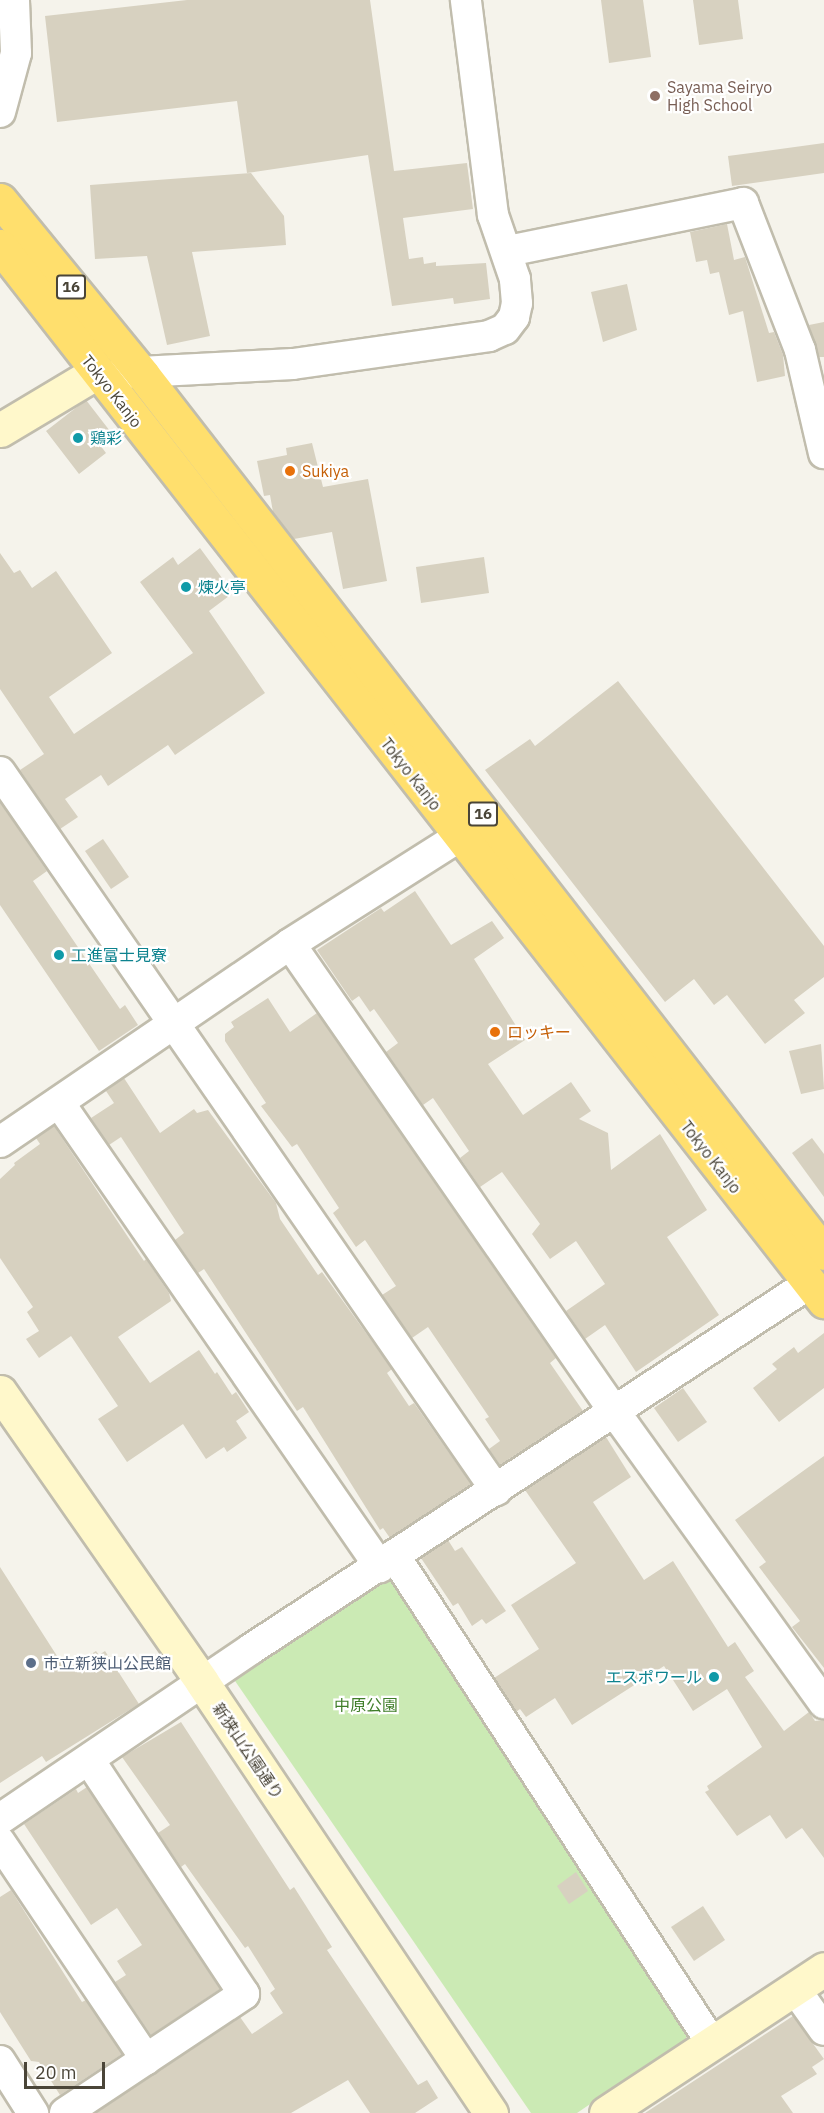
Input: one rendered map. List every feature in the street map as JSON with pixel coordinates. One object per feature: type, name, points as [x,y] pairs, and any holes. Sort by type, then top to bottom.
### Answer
[{"type":"highway","name":"Tokyo Kanjo","points":[[0,200],[143,375],[824,1253]]},
{"type":"highway","name":"Tokyo Kanjo","points":[[0,246],[817,1292]]},
{"type":"street","points":[[0,112],[16,53],[14,0]]},
{"type":"street","points":[[0,430],[97,372],[143,375],[192,367],[293,364],[489,336],[505,329],[514,317],[517,303],[508,251],[493,215],[466,0]]},
{"type":"street","points":[[508,251],[743,203],[800,350],[824,453]]},
{"type":"street","points":[[0,772],[496,1490]]},
{"type":"street","points":[[0,1142],[176,1025],[290,944],[460,836]]},
{"type":"street","points":[[290,944],[614,1411],[824,1703]]},
{"type":"street","points":[[60,1104],[387,1561],[711,2042]]},
{"type":"street","points":[[0,1819],[90,1761],[202,1682],[614,1411],[817,1292]]},
{"type":"street","name":"新狭山公園通り","points":[[0,1392],[202,1682],[491,2113]]},
{"type":"street","points":[[64,2113],[244,1994],[90,1761]]},
{"type":"street","points":[[0,1842],[146,2059]]},
{"type":"street","points":[[606,2113],[824,1969]]},
{"type":"street","points":[[795,1989],[824,2030]]},
{"type":"street","points":[[0,2061],[33,2113]]},
{"type":"green space","name":"中原公園","points":[[381,1579],[399,1582],[689,2029],[686,2039],[577,2113],[531,2113],[233,1678]]},
{"type":"building","points":[[187,0],[370,0],[394,171],[467,163],[473,209],[403,218],[409,259],[423,257],[424,264],[436,262],[436,266],[486,263],[490,299],[454,304],[453,298],[392,306],[368,155],[247,173],[237,101],[57,122],[45,16]]},
{"type":"building","points":[[601,0],[643,0],[651,57],[609,63]]},
{"type":"building","points":[[693,0],[738,0],[743,39],[699,45]]},
{"type":"building","points":[[824,143],[824,173],[732,186],[728,156]]},
{"type":"building","points":[[251,173],[284,216],[286,245],[192,252],[210,336],[167,345],[147,256],[95,259],[90,185]]},
{"type":"building","points":[[727,224],[734,260],[745,257],[769,333],[774,332],[783,355],[785,376],[757,382],[743,311],[729,315],[719,272],[710,274],[707,260],[696,262],[690,232]]},
{"type":"building","points":[[627,284],[637,330],[603,342],[591,292]]},
{"type":"building","points":[[824,322],[824,357],[819,357],[809,325]]},
{"type":"building","name":"鶏彩","points":[[86,400],[113,435],[100,445],[106,453],[79,474],[46,431]]},
{"type":"building","points":[[312,443],[323,487],[368,479],[387,581],[343,589],[332,532],[294,539],[273,512],[270,495],[264,496],[257,461],[287,455],[286,448]]},
{"type":"building","points":[[200,548],[233,593],[209,611],[265,693],[175,755],[168,745],[108,786],[101,775],[65,799],[78,817],[60,829],[20,770],[44,754],[0,689],[0,553],[14,573],[20,570],[32,588],[56,571],[112,653],[49,697],[74,734],[193,653],[140,582],[173,557],[178,565]]},
{"type":"building","points":[[484,557],[489,593],[421,603],[416,567]]},
{"type":"building","points":[[618,681],[824,946],[824,977],[794,1000],[805,1013],[765,1044],[727,995],[714,1005],[694,979],[665,1002],[485,770],[530,739],[535,746]]},
{"type":"building","name":"工進富士見寮","points":[[0,802],[47,871],[33,881],[120,1009],[125,1005],[138,1025],[99,1051],[0,905]]},
{"type":"building","points":[[103,839],[129,877],[111,889],[85,851]]},
{"type":"building","points":[[415,891],[451,945],[492,921],[504,938],[474,959],[525,1040],[488,1064],[523,1115],[571,1082],[591,1111],[579,1119],[608,1133],[611,1170],[660,1134],[707,1210],[667,1237],[719,1315],[636,1372],[605,1325],[585,1339],[566,1311],[605,1284],[576,1241],[550,1259],[532,1234],[540,1224],[502,1172],[480,1187],[460,1158],[469,1151],[433,1098],[423,1105],[386,1052],[398,1043],[374,1009],[370,1012],[359,996],[352,1001],[317,950],[381,908],[384,912]]},
{"type":"building","points":[[268,998],[290,1032],[317,1013],[556,1358],[550,1363],[583,1411],[500,1465],[489,1449],[500,1441],[485,1419],[489,1417],[428,1327],[412,1338],[382,1295],[396,1286],[365,1240],[356,1247],[333,1213],[339,1208],[297,1144],[292,1147],[261,1106],[266,1103],[225,1041],[225,1034],[234,1027],[231,1022]]},
{"type":"building","points":[[821,1044],[824,1089],[801,1094],[789,1051]]},
{"type":"building","points":[[124,1078],[160,1133],[194,1109],[197,1113],[208,1110],[276,1203],[280,1219],[318,1275],[322,1272],[392,1369],[387,1373],[409,1406],[414,1403],[471,1484],[390,1538],[383,1528],[380,1530],[303,1407],[297,1411],[204,1269],[198,1273],[175,1240],[184,1233],[121,1137],[109,1145],[91,1118],[114,1103],[106,1091]]},
{"type":"building","points":[[54,1126],[144,1261],[146,1259],[169,1293],[171,1301],[118,1337],[150,1383],[199,1350],[215,1374],[217,1372],[232,1395],[236,1392],[249,1412],[236,1421],[247,1438],[227,1452],[224,1447],[206,1459],[183,1424],[127,1462],[98,1419],[118,1406],[71,1336],[39,1358],[26,1339],[39,1331],[27,1312],[33,1307],[0,1258],[0,1179],[15,1165],[14,1163],[40,1144],[36,1138]]},
{"type":"building","points":[[812,1138],[824,1154],[824,1197],[792,1153]]},
{"type":"building","points":[[824,1333],[824,1388],[779,1422],[753,1388],[777,1369],[772,1364],[794,1347],[798,1353]]},
{"type":"building","points":[[683,1388],[707,1422],[678,1442],[654,1408]]},
{"type":"building","points":[[606,1437],[631,1477],[593,1502],[644,1580],[673,1561],[728,1647],[735,1642],[754,1671],[745,1677],[784,1731],[809,1712],[815,1721],[824,1720],[824,1858],[802,1828],[786,1839],[770,1815],[737,1836],[705,1792],[709,1790],[707,1786],[762,1747],[727,1689],[693,1711],[664,1666],[572,1725],[555,1698],[526,1717],[520,1709],[516,1712],[494,1678],[539,1649],[511,1605],[576,1563],[525,1490]]},
{"type":"building","points":[[824,1456],[824,1668],[792,1627],[800,1621],[759,1567],[766,1562],[735,1520]]},
{"type":"building","points":[[448,1540],[455,1551],[462,1547],[506,1611],[486,1624],[482,1619],[472,1626],[458,1603],[453,1606],[421,1558]]},
{"type":"building","name":"市立新狭山公民館","points":[[0,1567],[66,1670],[96,1651],[99,1655],[105,1651],[139,1704],[46,1762],[42,1756],[0,1783]]},
{"type":"building","points":[[181,1722],[290,1890],[294,1887],[332,1947],[327,1950],[418,2085],[427,2080],[438,2098],[415,2113],[370,2113],[348,2080],[291,2113],[96,2113],[240,2017],[252,2034],[283,2013],[270,1993],[275,1989],[248,1946],[245,1948],[185,1864],[181,1867],[158,1833],[170,1825],[122,1757]]},
{"type":"building","points":[[87,1787],[220,1989],[151,2035],[115,1982],[126,1975],[117,1961],[142,1945],[117,1908],[91,1925],[24,1824],[76,1789],[78,1793]]},
{"type":"building","points":[[576,1872],[588,1891],[569,1904],[557,1886]]},
{"type":"building","points":[[11,1890],[82,2002],[86,2000],[122,2054],[60,2095],[39,2062],[31,2061],[0,2012],[0,1897]]},
{"type":"building","points":[[703,1906],[725,1940],[694,1961],[671,1927]]},
{"type":"building","points":[[793,2016],[824,2059],[812,2067],[817,2074],[781,2096],[793,2113],[645,2113]]},
{"type":"place","name":"Sayama Seiryo High School","points":[[655,96]]},
{"type":"place","name":"鶏彩","points":[[78,438]]},
{"type":"place","name":"Sukiya","points":[[290,471]]},
{"type":"place","name":"煉火亭","points":[[186,587]]},
{"type":"place","name":"工進富士見寮","points":[[59,955]]},
{"type":"place","name":"ロッキー","points":[[495,1032]]},
{"type":"place","name":"市立新狭山公民館","points":[[31,1663]]},
{"type":"place","name":"エスポワール","points":[[714,1677]]}]
